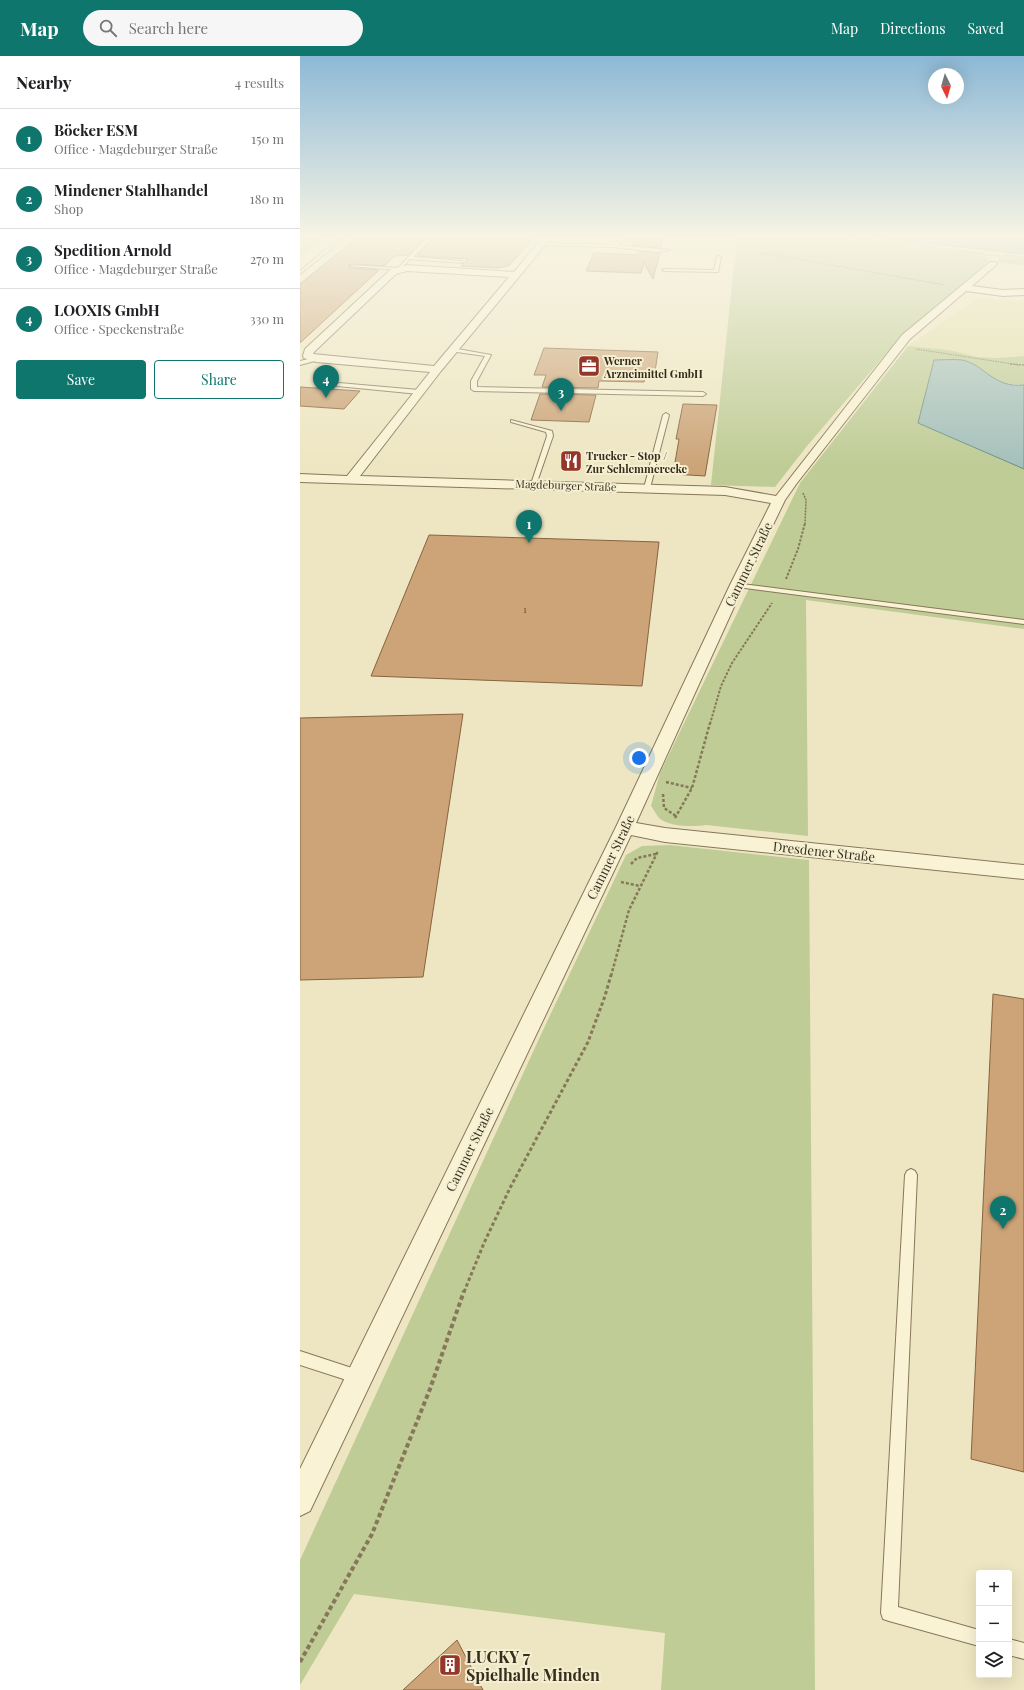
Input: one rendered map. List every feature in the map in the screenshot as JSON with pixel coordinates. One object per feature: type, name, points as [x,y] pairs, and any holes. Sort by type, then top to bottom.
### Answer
[{"type":"street","points":[[349,313],[309,351],[306,357],[437,369]]},
{"type":"street","points":[[351,479],[452,350],[483,313]]},
{"type":"street","name":"Cammer Straße","points":[[300,1501],[625,827],[779,500],[793,480],[906,337],[935,313]]},
{"type":"street","name":"Magdeburger Straße","points":[[300,478],[725,491],[779,500]]},
{"type":"street","name":"Dresdener Straße","points":[[625,827],[666,835],[1024,872]]},
{"type":"lane","points":[[452,350],[488,355],[474,381],[474,389],[703,394]]},
{"type":"lane","points":[[300,363],[306,357]]},
{"type":"lane","points":[[339,385],[419,392]]},
{"type":"lane","points":[[647,488],[666,415]]},
{"type":"lane","points":[[513,421],[549,431],[550,436],[534,484]]},
{"type":"lane","points":[[738,585],[1024,622]]},
{"type":"lane","points":[[911,1175],[889,1613],[976,1637]]},
{"type":"lane","points":[[300,1358],[359,1377]]},
{"type":"lane","points":[[1012,1648],[1024,1651]]},
{"type":"path","points":[[897,348],[935,350],[988,361],[1024,366]]},
{"type":"path","points":[[300,1662],[372,1534],[430,1389],[460,1301],[484,1243],[510,1188],[570,1080],[588,1042],[605,996],[630,910],[644,877],[692,788],[721,686],[732,663],[791,572],[804,526],[807,506],[805,496],[793,480]]},
{"type":"path","points":[[647,778],[692,788]]},
{"type":"path","points":[[668,782],[663,793],[662,804],[666,811],[676,816]]},
{"type":"path","points":[[629,867],[637,858],[656,854]]},
{"type":"path","points":[[621,882],[624,876]]},
{"type":"shaded area","points":[[955,313],[1024,313],[1024,356],[997,358],[977,357],[949,350],[908,346]]},
{"type":"green space","points":[[729,313],[929,313],[896,342],[807,446],[775,487],[711,485]]},
{"type":"green space","points":[[908,346],[949,350],[977,357],[997,358],[1024,356],[1024,385],[1001,383],[970,364],[918,422],[1024,469],[1024,629],[806,600],[808,836],[706,825],[682,826],[665,822],[659,818],[651,806],[660,773],[800,483]]},
{"type":"green space","points":[[670,845],[809,860],[815,1690],[661,1690],[665,1633],[354,1594],[300,1685],[300,1560],[544,1028],[626,855],[642,846]]},
{"type":"water","points":[[934,360],[962,360],[977,366],[1004,383],[1024,385],[1024,469],[918,423]]},
{"type":"building","points":[[300,313],[332,313],[300,343]]},
{"type":"building","points":[[544,348],[658,352],[654,378],[645,377],[644,382],[599,381],[598,388],[542,387],[546,375],[534,375]]},
{"type":"building","points":[[300,387],[360,391],[344,409],[300,406]]},
{"type":"building","points":[[540,394],[596,395],[589,422],[531,420]]},
{"type":"building","points":[[683,404],[717,405],[705,476],[673,474],[679,439],[676,439]]},
{"type":"building","points":[[429,535],[659,542],[642,686],[371,676]]},
{"type":"building","points":[[463,714],[423,977],[300,980],[300,718]]},
{"type":"building","points":[[993,994],[1024,999],[1024,1472],[971,1459]]},
{"type":"building","name":"LUCKY 7 Spielhalle Minden","points":[[457,1640],[483,1690],[403,1690]]},
{"type":"place","name":"Werner Arzneimittel GmbH","points":[[589,366]]},
{"type":"place","name":"LOOXIS GmbH","points":[[326,398]]},
{"type":"place","name":"Spedition Arnold","points":[[561,411]]},
{"type":"place","name":"Trucker - Stop / Zur Schlemmerecke","points":[[571,461]]},
{"type":"place","name":"Böcker ESM","points":[[529,543]]},
{"type":"place","name":"Mindener Stahlhandel","points":[[1003,1229]]},
{"type":"place","name":"LUCKY 7 Spielhalle Minden","points":[[450,1665]]}]
